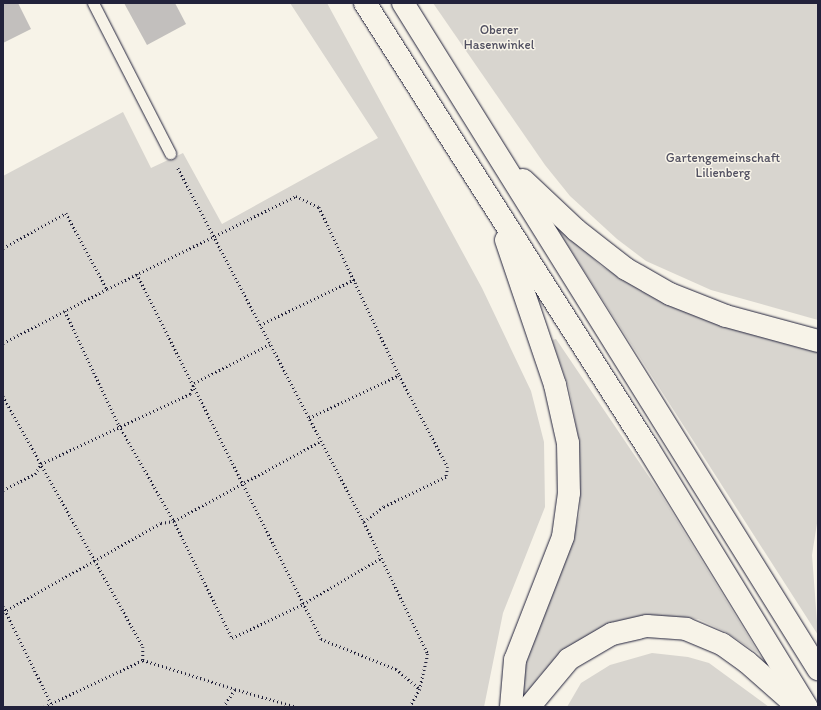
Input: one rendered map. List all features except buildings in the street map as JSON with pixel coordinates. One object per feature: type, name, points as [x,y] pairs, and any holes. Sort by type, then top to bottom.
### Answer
[{"type":"highway","points":[[365,3],[496,208],[807,707]]},
{"type":"highway","points":[[403,3],[504,162],[818,669]]},
{"type":"highway","points":[[504,162],[576,230],[626,269],[670,294],[726,316],[818,341]]},
{"type":"highway","points":[[496,208],[555,385],[568,443],[569,472],[563,537],[515,660],[511,707]]},
{"type":"highway","points":[[529,707],[569,659],[612,634],[647,626],[686,629],[722,644],[748,662],[798,707]]},
{"type":"lane","points":[[93,3],[170,153]]},
{"type":"path","points":[[170,153],[364,522],[428,654],[420,689],[410,707]]},
{"type":"path","points":[[3,339],[4,342],[137,274],[296,196],[319,207],[355,279],[399,375],[448,467],[446,477],[384,507],[364,522]]},
{"type":"path","points":[[3,248],[66,213],[107,289]]},
{"type":"path","points":[[137,274],[194,383],[321,640],[396,669],[420,689]]},
{"type":"path","points":[[260,324],[355,279]]},
{"type":"path","points":[[65,311],[119,425],[174,521],[232,638],[303,604],[381,558]]},
{"type":"path","points":[[3,490],[35,474],[41,464],[119,425],[190,394],[194,383],[270,344]]},
{"type":"path","points":[[309,418],[399,375]]},
{"type":"path","points":[[3,396],[143,647],[143,660]]},
{"type":"path","points":[[4,612],[161,523],[174,521],[321,440]]},
{"type":"path","points":[[3,606],[4,612],[53,707]]},
{"type":"path","points":[[44,707],[143,660],[297,707]]},
{"type":"path","points":[[223,707],[235,689]]},
{"type":"green space","points":[[290,3],[327,3],[482,288],[531,391],[544,442],[545,507],[503,613],[484,707],[3,707],[3,176],[123,112],[151,168],[183,153],[222,224],[378,138]]},
{"type":"green space","points":[[433,3],[818,3],[818,320],[711,290],[646,261],[617,239],[570,196],[545,165]]},
{"type":"green space","points":[[547,213],[601,266],[668,304],[818,350],[818,517],[812,555],[818,635]]},
{"type":"green space","points":[[556,339],[660,493],[759,654],[726,632],[698,619],[643,616],[613,622],[567,650],[539,676],[523,706],[520,678],[568,555],[580,512],[579,440],[569,388],[552,340]]},
{"type":"green space","points":[[652,653],[688,657],[709,663],[769,707],[567,707],[581,683],[610,665]]},
{"type":"park label","name":"Oberer Hasenwinkel","points":[[499,38]]},
{"type":"park label","name":"Gartengemeinschaft Lilienberg","points":[[723,166]]}]
